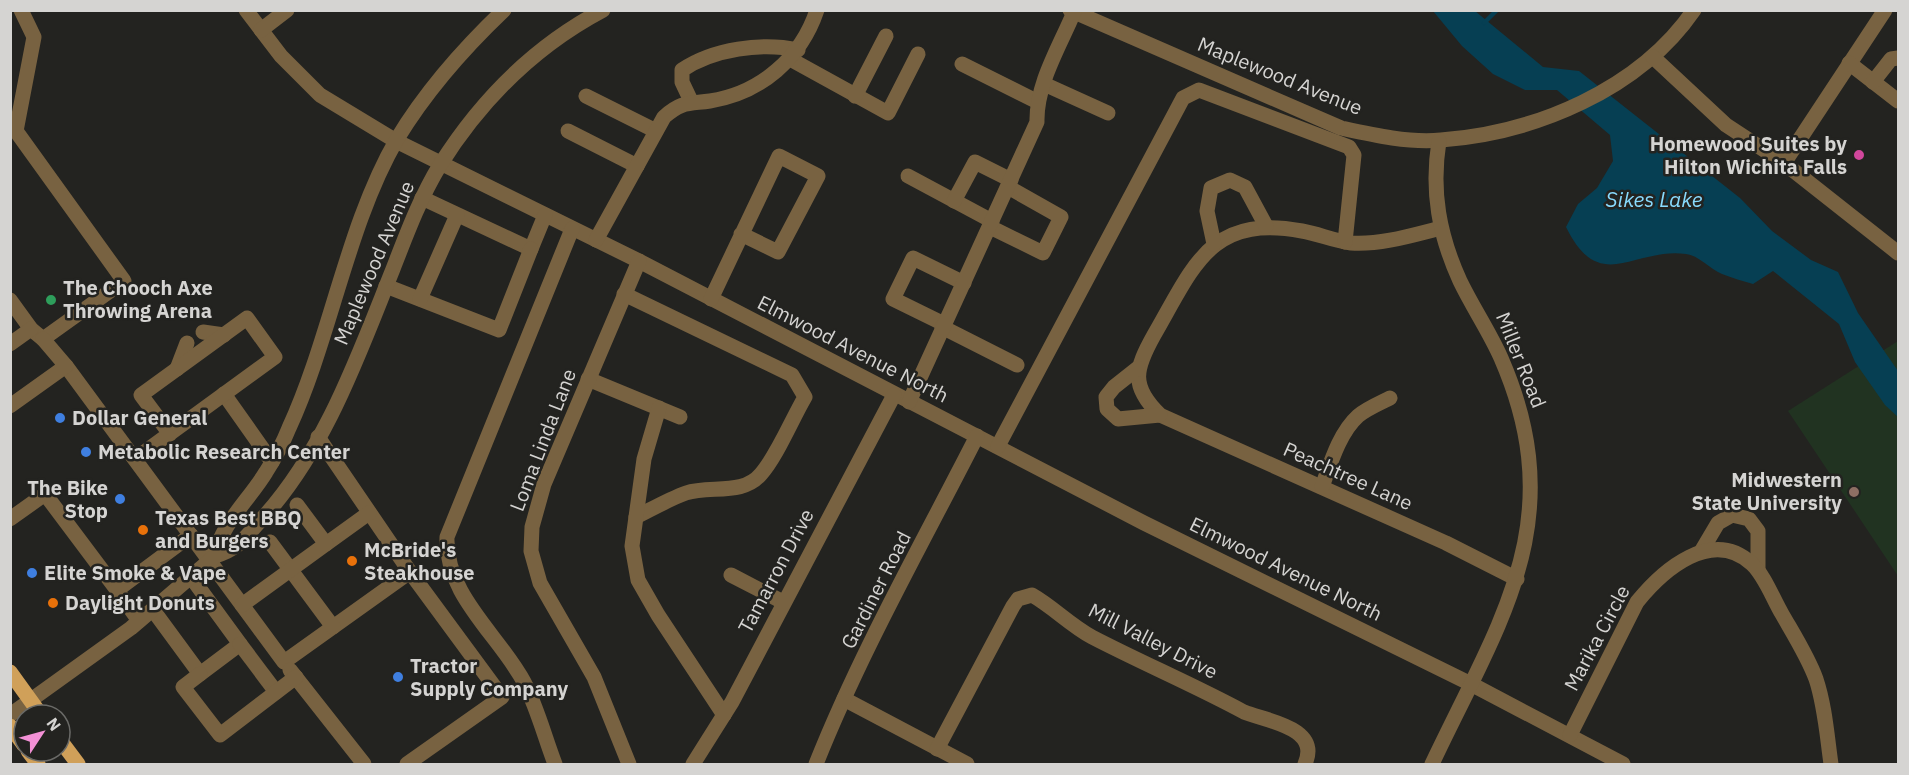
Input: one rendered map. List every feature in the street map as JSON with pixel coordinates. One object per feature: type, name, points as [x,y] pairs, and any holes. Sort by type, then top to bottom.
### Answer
[{"type":"main road","points":[[10,672],[32,703]]},
{"type":"street","points":[[21,10],[34,37],[16,131],[124,281],[43,339]]},
{"type":"street","name":"Elmwood Avenue North","points":[[246,10],[280,56],[320,95],[396,141],[639,261],[1144,523],[1471,684],[1623,765]]},
{"type":"street","points":[[261,30],[287,10]]},
{"type":"street","name":"Maplewood Avenue","points":[[212,559],[218,540],[272,462],[298,408],[347,260],[375,187],[396,141],[433,85],[479,33],[504,10]]},
{"type":"street","name":"Maplewood Avenue","points":[[10,715],[140,621],[212,559],[232,551],[272,508],[318,437],[349,378],[422,198],[441,165],[495,91],[551,42],[603,10]]},
{"type":"street","points":[[597,240],[656,131],[670,111],[691,101],[711,101],[760,84],[794,54],[817,10]]},
{"type":"street","name":"Maplewood Avenue","points":[[1072,11],[1341,128],[1381,136],[1439,141],[1532,123],[1570,111],[1653,57],[1684,25],[1694,10]]},
{"type":"street","points":[[1784,163],[1885,10]]},
{"type":"street","points":[[909,402],[1037,122],[1038,102],[1072,11]]},
{"type":"street","points":[[855,96],[886,36]]},
{"type":"street","points":[[691,101],[682,82],[682,70],[693,63],[745,48],[776,45],[794,54],[855,96],[888,113],[918,54]]},
{"type":"street","points":[[1653,57],[1726,125],[1784,163],[1899,253]]},
{"type":"street","points":[[1874,82],[1891,59],[1899,58]]},
{"type":"street","points":[[1850,63],[1899,101]]},
{"type":"street","points":[[962,64],[1038,102]]},
{"type":"street","points":[[1044,84],[1108,112]]},
{"type":"street","points":[[998,446],[1183,98],[1199,90],[1349,147],[1354,155],[1345,242]]},
{"type":"street","points":[[585,96],[656,131]]},
{"type":"street","points":[[568,131],[637,166]]},
{"type":"street","name":"Miller Road","points":[[1431,765],[1500,624],[1517,579],[1531,499],[1524,424],[1501,357],[1461,283],[1442,228],[1434,174],[1439,141]]},
{"type":"street","points":[[711,299],[741,234],[779,156],[818,176],[778,252],[741,234]]},
{"type":"street","points":[[908,176],[1043,253],[1061,217],[975,162],[954,201]]},
{"type":"street","points":[[1214,244],[1207,211],[1211,188],[1230,180],[1245,187],[1266,226]]},
{"type":"street","points":[[422,198],[531,249]]},
{"type":"street","points":[[420,299],[457,215]]},
{"type":"street","points":[[386,286],[499,330],[545,215]]},
{"type":"street","name":"Peachtree Lane","points":[[1442,228],[1393,239],[1345,242],[1304,231],[1266,226],[1249,228],[1224,237],[1214,244],[1186,280],[1138,368],[1114,387],[1106,397],[1107,409],[1118,418],[1160,416],[1446,543],[1517,579]]},
{"type":"street","points":[[555,765],[524,682],[457,586],[446,555],[447,537],[572,229]]},
{"type":"street","points":[[964,283],[913,258],[893,298],[1017,365]]},
{"type":"street","name":"Loma Linda Lane","points":[[629,765],[594,677],[540,583],[531,551],[532,527],[544,484],[639,261]]},
{"type":"street","points":[[624,294],[792,375],[805,397],[761,475],[736,488],[706,488],[684,494],[636,517]]},
{"type":"street","points":[[10,300],[31,329],[43,339],[66,366],[191,535],[212,559],[284,662],[364,765]]},
{"type":"street","points":[[135,459],[170,435],[275,357],[247,318],[141,395],[170,435]]},
{"type":"street","points":[[10,344],[31,329]]},
{"type":"street","points":[[203,332],[224,335]]},
{"type":"street","points":[[177,369],[187,343]]},
{"type":"street","points":[[10,406],[66,366]]},
{"type":"street","points":[[1138,368],[1138,378],[1144,397],[1160,416]]},
{"type":"street","points":[[588,379],[680,417]]},
{"type":"street","points":[[225,394],[272,462]]},
{"type":"street","name":"Tamarron Drive","points":[[693,765],[724,715],[894,395]]},
{"type":"street","points":[[1322,487],[1330,463],[1349,426],[1358,416],[1390,398]]},
{"type":"street","points":[[659,408],[644,459],[632,546],[638,580],[658,615],[724,715]]},
{"type":"street","name":"Gardiner Road","points":[[816,765],[844,699],[977,436]]},
{"type":"street","points":[[318,437],[410,572],[502,697],[407,765]]},
{"type":"street","points":[[10,519],[45,494],[140,621]]},
{"type":"street","points":[[297,505],[326,544]]},
{"type":"street","points":[[242,605],[369,513]]},
{"type":"street","name":"Marika Circle","points":[[1570,735],[1637,602],[1660,576],[1702,550],[1718,524],[1732,515],[1749,519],[1758,531],[1758,570]]},
{"type":"street","points":[[117,590],[191,535]]},
{"type":"street","points":[[270,542],[333,627]]},
{"type":"street","name":"Marika Circle","points":[[1702,550],[1735,553],[1758,570],[1815,678],[1831,765]]},
{"type":"street","points":[[284,662],[410,572]]},
{"type":"street","points":[[731,575],[783,602]]},
{"type":"street","points":[[191,577],[276,692]]},
{"type":"street","name":"Mill Valley Drive","points":[[937,749],[1012,606],[1018,599],[1032,595],[1049,604],[1061,617],[1090,636],[1252,715],[1280,722],[1299,734],[1306,744],[1308,758],[1305,765]]},
{"type":"street","points":[[153,610],[200,674]]},
{"type":"street","points":[[240,644],[183,687],[220,735],[296,677]]},
{"type":"street","points":[[844,699],[967,765]]},
{"type":"green space","points":[[1898,341],[1898,576],[1788,411]]},
{"type":"water","name":"Sikes Lake","points":[[1433,11],[1475,11],[1543,67],[1579,71],[1740,198],[1772,231],[1811,260],[1838,272],[1858,313],[1898,371],[1898,417],[1885,405],[1855,362],[1839,324],[1773,271],[1753,284],[1722,274],[1686,254],[1667,254],[1619,264],[1605,264],[1592,259],[1579,248],[1566,227],[1578,204],[1597,188],[1613,161],[1610,135],[1557,90],[1525,90],[1493,74],[1462,46]]},
{"type":"waterway","points":[[1484,23],[1497,10]]},
{"type":"place","name":"Homewood Suites by Hilton Wichita Falls","points":[[1859,155]]},
{"type":"place","name":"The Chooch Axe Throwing Arena","points":[[51,300]]},
{"type":"place","name":"Dollar General","points":[[60,418]]},
{"type":"place","name":"Metabolic Research Center","points":[[86,452]]},
{"type":"place","name":"Midwestern State University","points":[[1854,492]]},
{"type":"place","name":"The Bike Stop","points":[[120,499]]},
{"type":"place","name":"Texas Best BBQ and Burgers","points":[[143,530]]},
{"type":"place","name":"McBride's Steakhouse","points":[[352,561]]},
{"type":"place","name":"Elite Smoke & Vape","points":[[32,573]]},
{"type":"place","name":"Daylight Donuts","points":[[53,603]]},
{"type":"place","name":"Tractor Supply Company","points":[[398,677]]}]
